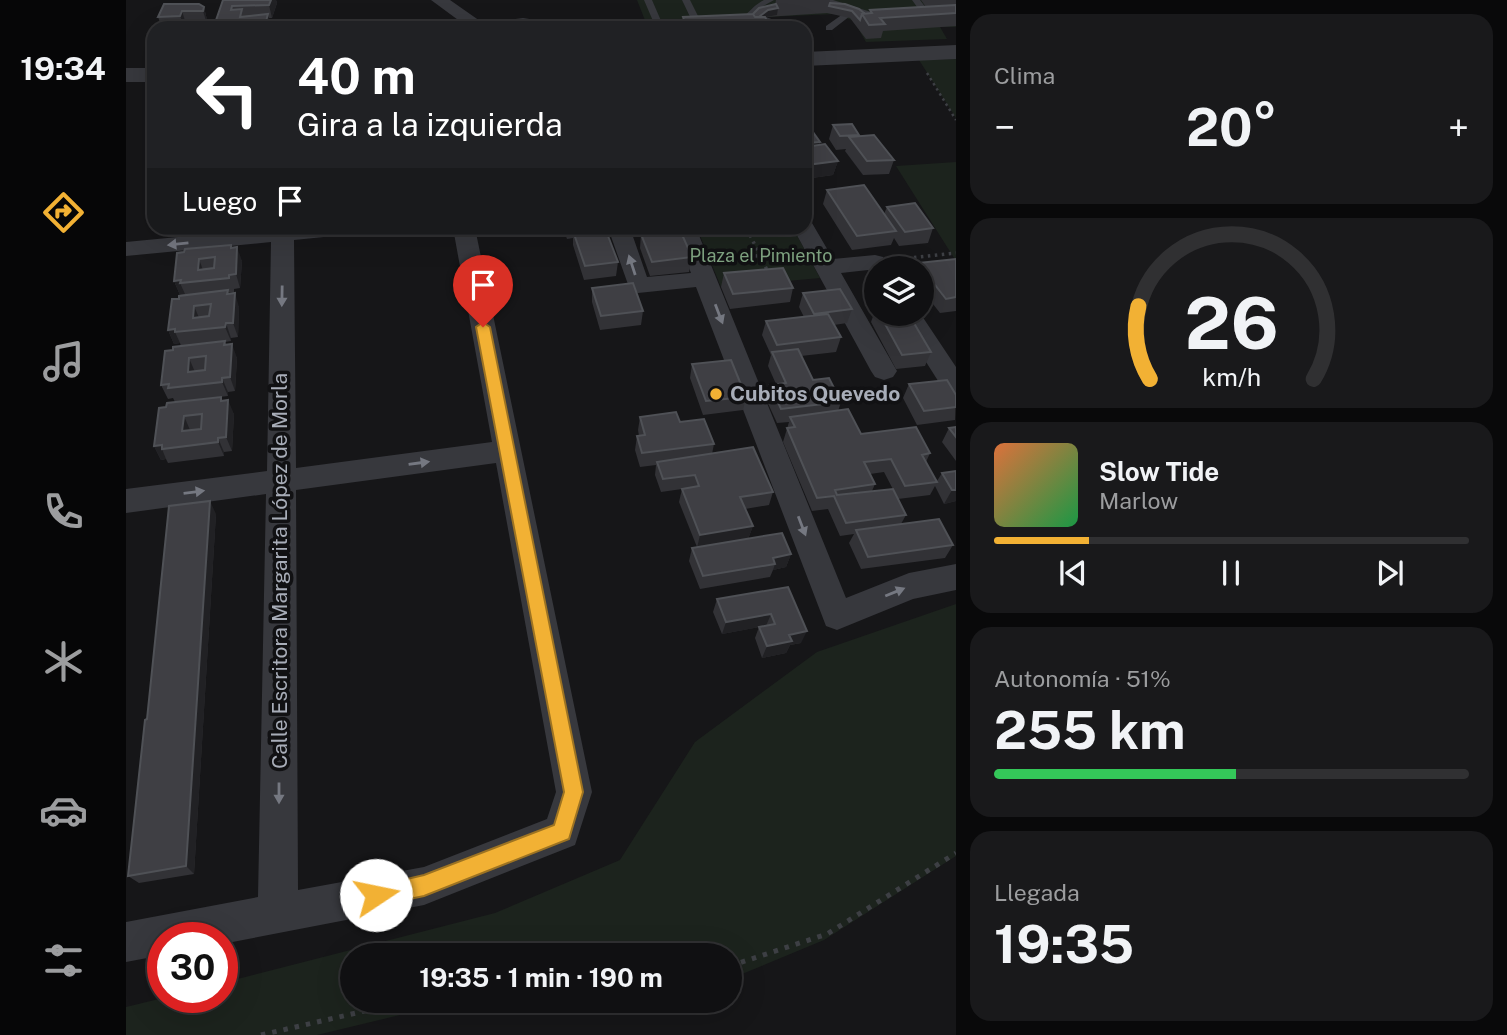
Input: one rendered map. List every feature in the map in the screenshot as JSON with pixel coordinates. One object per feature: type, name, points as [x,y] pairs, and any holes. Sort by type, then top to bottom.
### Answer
[{"type":"street","points":[[439,0],[470,21]]},
{"type":"street","points":[[812,59],[956,52]]},
{"type":"street","points":[[126,66],[147,66]]},
{"type":"street","points":[[126,75],[147,75]]},
{"type":"street","points":[[126,249],[248,235]]},
{"type":"street","name":"Calle Escritora Margarita López de Morla","points":[[278,915],[283,235]]},
{"type":"street","points":[[126,942],[424,886],[562,832],[574,792],[465,235]]},
{"type":"street","points":[[621,235],[638,285],[701,270]]},
{"type":"street","points":[[688,235],[837,616],[909,586],[956,577]]},
{"type":"street","points":[[808,235],[884,371]]},
{"type":"street","points":[[821,258],[864,263]]},
{"type":"street","points":[[915,326],[956,388]]},
{"type":"street","points":[[126,501],[508,451]]},
{"type":"lane","points":[[648,0],[657,21]]},
{"type":"lane","points":[[687,0],[696,21]]},
{"type":"lane","points":[[756,16],[753,4],[770,0]]},
{"type":"lane","points":[[824,0],[839,2],[849,13],[891,17]]},
{"type":"lane","points":[[916,0],[928,16]]},
{"type":"lane","points":[[829,28],[849,13]]},
{"type":"lane","points":[[916,16],[942,15]]},
{"type":"lane","points":[[747,21],[756,16],[769,21]]},
{"type":"path","points":[[915,54],[956,120]]},
{"type":"path","points":[[750,235],[769,273]]},
{"type":"path","points":[[934,256],[956,253]]},
{"type":"path","points":[[701,270],[760,256],[821,258]]},
{"type":"path","points":[[742,962],[827,934],[956,852]]},
{"type":"path","points":[[261,1035],[356,1013]]},
{"type":"green space","points":[[637,0],[956,0],[956,27],[940,27],[947,39],[866,42],[854,21],[836,14],[766,17],[760,21],[645,21]]},
{"type":"green space","points":[[956,59],[956,118],[919,60]]},
{"type":"green space","points":[[956,162],[956,261],[896,166]]},
{"type":"green space","name":"Plaza el Pimiento","points":[[700,235],[797,235],[820,278],[721,287]]},
{"type":"green space","points":[[956,604],[956,856],[824,940],[742,974],[742,943],[378,943],[495,913],[620,860],[695,742],[817,652]]},
{"type":"green space","points":[[340,953],[340,1013],[408,1013],[317,1035],[126,1035],[126,1007],[147,1002],[147,1013],[238,1013],[238,979]]},
{"type":"building","points":[[223,0],[271,0],[269,5],[232,6],[231,10],[242,9],[240,17],[268,14],[266,21],[216,21]]},
{"type":"building","points":[[830,3],[845,4],[864,13],[860,20],[852,11],[829,6]]},
{"type":"building","points":[[164,4],[199,4],[204,7],[203,11],[182,11],[180,16],[158,17]]},
{"type":"building","points":[[776,4],[778,8],[768,10],[761,17],[755,17],[753,14],[759,8]]},
{"type":"building","points":[[956,5],[956,13],[880,18],[885,24],[869,25],[862,14],[872,13],[870,10]]},
{"type":"building","points":[[753,14],[755,17],[765,17],[767,21],[684,21],[683,17]]},
{"type":"building","points":[[852,124],[859,135],[840,136],[833,125]]},
{"type":"building","points":[[812,131],[820,142],[812,143]]},
{"type":"building","points":[[874,135],[894,160],[867,161],[849,137]]},
{"type":"building","points":[[825,144],[838,161],[812,164],[812,146]]},
{"type":"building","points":[[864,185],[896,231],[857,236],[827,190]]},
{"type":"building","points":[[915,203],[933,228],[905,232],[887,207]]},
{"type":"building","points":[[574,235],[608,235],[618,262],[585,266]]},
{"type":"building","points":[[641,235],[682,235],[692,257],[652,262]]},
{"type":"building","points":[[231,245],[231,248],[237,247],[236,274],[229,275],[229,278],[180,283],[181,280],[174,281],[177,253],[184,252],[185,249]],"holes":[[[215,257],[214,268],[198,270],[199,259]]]},
{"type":"building","points":[[956,259],[956,297],[946,299],[934,284],[934,261]]},
{"type":"building","points":[[783,268],[793,288],[733,294],[724,273]]},
{"type":"building","points":[[633,283],[643,311],[601,316],[592,288]]},
{"type":"building","points":[[840,289],[852,309],[814,314],[803,293]]},
{"type":"building","points":[[228,290],[227,294],[235,293],[233,323],[226,323],[225,327],[175,332],[175,329],[168,330],[172,299],[179,299],[179,296]],"holes":[[[211,304],[209,316],[193,318],[194,306]]]},
{"type":"building","points":[[828,314],[841,337],[777,345],[766,321]]},
{"type":"building","points":[[886,326],[916,326],[931,352],[902,355]]},
{"type":"building","points":[[225,341],[224,345],[232,344],[230,377],[222,378],[222,382],[168,388],[169,384],[161,385],[165,351],[173,350],[173,347]],"holes":[[[206,356],[205,370],[188,372],[189,358]]]},
{"type":"building","points":[[798,349],[813,380],[829,378],[841,402],[781,409],[770,385],[786,383],[772,352]]},
{"type":"building","points":[[731,360],[746,397],[706,401],[692,364]]},
{"type":"building","points":[[947,380],[956,395],[956,407],[924,411],[909,384]]},
{"type":"building","points":[[221,397],[221,401],[228,400],[226,437],[218,438],[218,442],[162,449],[162,445],[154,446],[159,408],[166,407],[167,403]],"holes":[[[202,414],[201,429],[182,431],[184,416]]]},
{"type":"building","points":[[848,409],[861,434],[916,427],[930,453],[922,455],[937,482],[905,486],[891,459],[864,462],[875,484],[835,490],[837,495],[893,489],[906,515],[846,523],[834,496],[817,498],[787,428],[795,427],[790,417]]},
{"type":"building","points":[[676,412],[680,422],[704,419],[714,444],[642,453],[637,436],[645,435],[640,417]]},
{"type":"building","points":[[956,427],[956,437],[949,428]]},
{"type":"building","points":[[753,447],[773,492],[740,497],[753,526],[700,535],[682,489],[699,486],[695,475],[663,479],[657,462]]},
{"type":"building","points":[[956,471],[956,490],[952,490],[942,473]]},
{"type":"building","points":[[210,501],[186,866],[128,876],[169,506]]},
{"type":"building","points":[[939,519],[953,545],[868,557],[856,530]]},
{"type":"building","points":[[782,533],[791,554],[773,558],[775,564],[703,576],[692,548]]},
{"type":"building","points":[[788,587],[807,631],[789,635],[792,641],[767,646],[759,627],[775,624],[771,614],[726,622],[717,599]]},
{"type":"place","name":"Cubitos Quevedo","points":[[716,394]]},
{"type":"route","points":[[376,895],[424,886],[562,832],[574,792],[483,327]]}]
